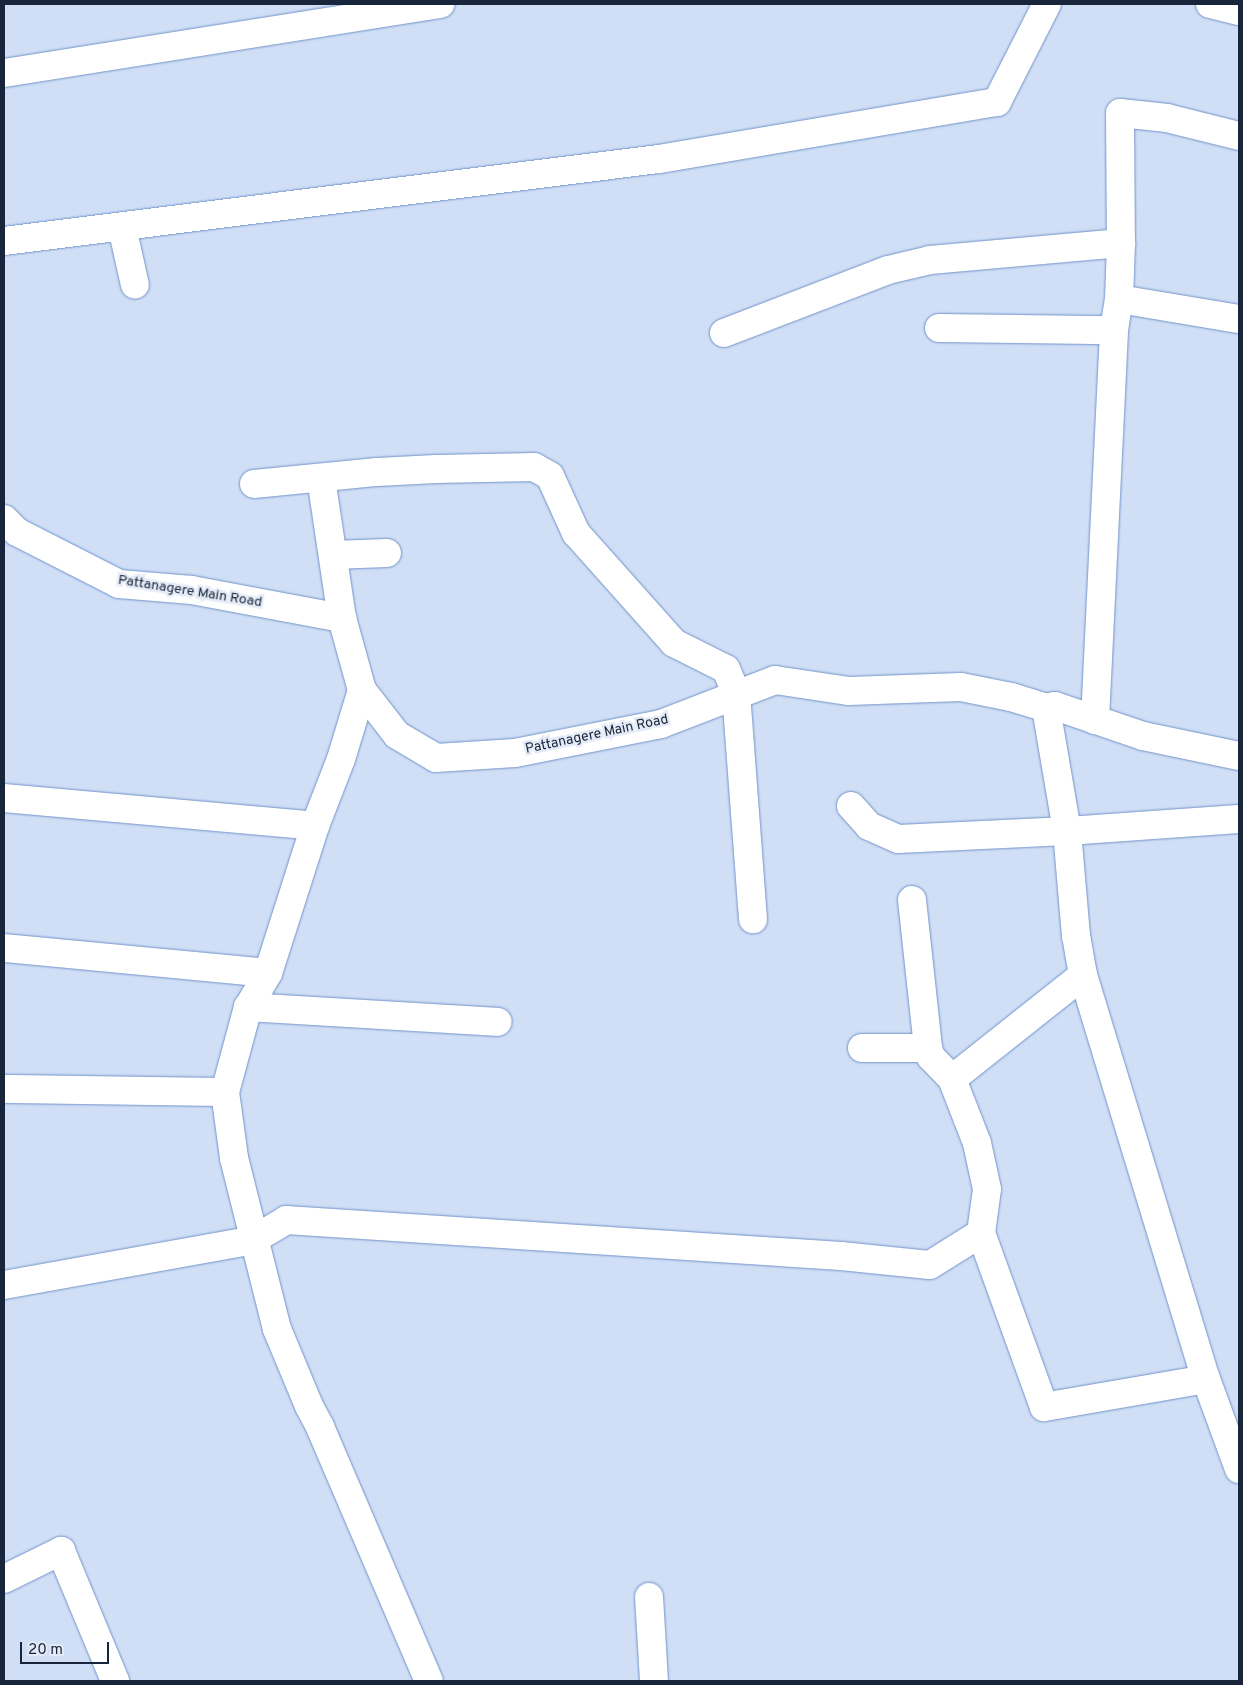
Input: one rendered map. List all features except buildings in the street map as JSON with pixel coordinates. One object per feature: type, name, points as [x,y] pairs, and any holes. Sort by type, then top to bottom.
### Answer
[{"type":"street","points":[[4,73],[441,4]]},
{"type":"street","points":[[4,242],[660,159],[997,102],[1047,4]]},
{"type":"street","points":[[1210,4],[1239,11]]},
{"type":"street","points":[[1095,720],[1114,330],[1119,299],[1121,243],[1120,113],[1168,118],[1239,136]]},
{"type":"street","points":[[122,227],[136,285]]},
{"type":"street","points":[[724,333],[888,270],[930,260],[1121,243]]},
{"type":"street","points":[[1119,299],[1239,318]]},
{"type":"street","points":[[939,328],[1114,330]]},
{"type":"street","points":[[254,484],[377,472],[534,468],[550,476],[576,533],[674,643],[726,669],[736,693],[753,919]]},
{"type":"street","points":[[321,478],[342,618]]},
{"type":"street","name":"Pattanagere Main Road","points":[[4,519],[17,532],[119,584],[192,590],[342,618],[362,690],[397,734],[436,758],[515,753],[661,724],[736,693],[775,680],[849,691],[961,687],[1011,697],[1046,708],[1056,706],[1143,736],[1239,756]]},
{"type":"street","points":[[333,555],[387,553]]},
{"type":"street","points":[[362,690],[341,759],[315,826],[268,973],[248,1007],[225,1092],[234,1158],[253,1240],[281,1337],[308,1406],[331,1454],[429,1681]]},
{"type":"street","points":[[1046,708],[1067,831],[1076,936],[1083,976],[1206,1380],[1239,1469]]},
{"type":"street","points":[[4,798],[315,826]]},
{"type":"street","points":[[851,806],[869,826],[898,839],[1067,831],[1239,819]]},
{"type":"street","points":[[912,900],[928,1048],[931,1057],[952,1079],[977,1144],[987,1189],[981,1233],[1044,1407],[1206,1380]]},
{"type":"street","points":[[4,948],[268,973]]},
{"type":"street","points":[[952,1079],[1083,976]]},
{"type":"street","points":[[248,1007],[498,1022]]},
{"type":"street","points":[[862,1048],[928,1048]]},
{"type":"street","points":[[4,1089],[225,1092]]},
{"type":"street","points":[[4,1285],[253,1240],[286,1220],[831,1255],[930,1265],[981,1233]]},
{"type":"street","points":[[4,1579],[61,1551],[115,1681]]},
{"type":"street","points":[[649,1597],[654,1681]]}]
